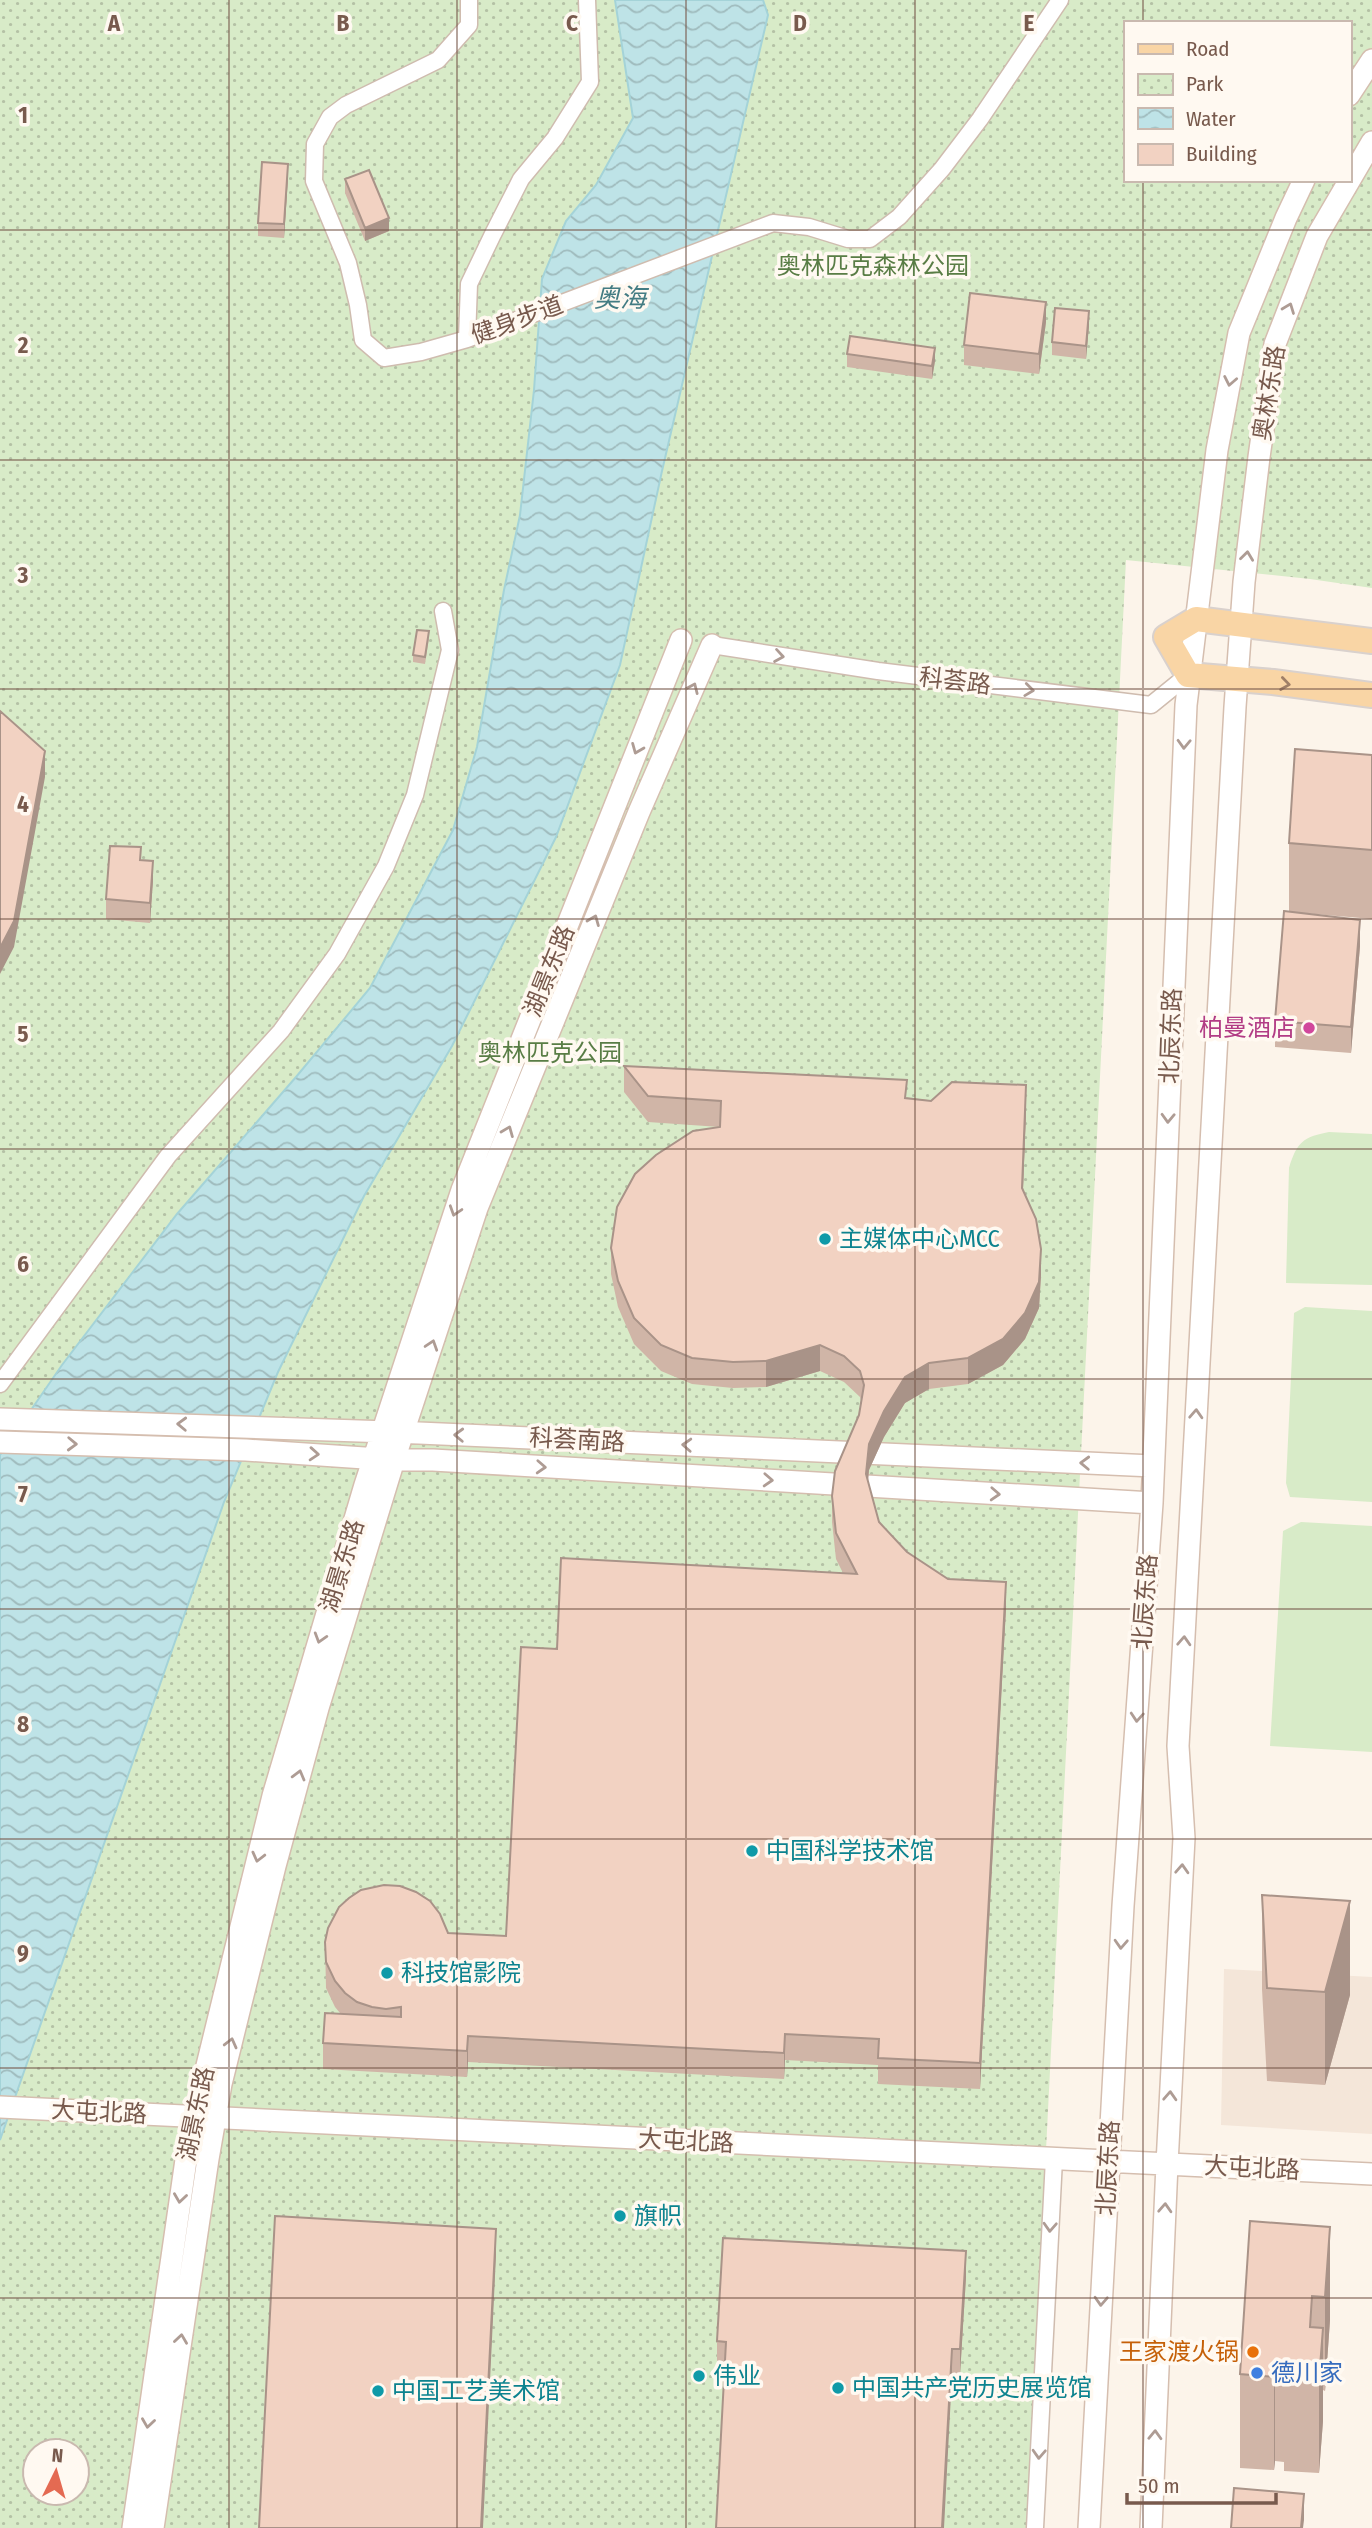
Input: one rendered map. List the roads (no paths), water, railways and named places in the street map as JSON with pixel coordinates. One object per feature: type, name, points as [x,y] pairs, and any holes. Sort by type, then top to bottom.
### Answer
[{"type":"main road","points":[[1372,641],[1196,619],[1166,637],[1188,676],[1372,695]]},
{"type":"street","name":"健身步道","points":[[469,0],[469,25],[438,60],[345,104],[330,117],[315,144],[314,181],[348,263],[363,340],[384,358],[421,352],[467,339],[773,223],[809,227],[848,239],[870,239],[899,218],[942,169],[980,119],[1060,0]]},
{"type":"street","points":[[467,339],[469,284],[493,233],[521,179],[555,138],[590,82],[587,0]]},
{"type":"street","points":[[1351,92],[1372,60]]},
{"type":"street","name":"奥林东路","points":[[1351,178],[1372,142]]},
{"type":"street","name":"奥林东路","points":[[1196,619],[1217,450],[1240,333],[1303,182]]},
{"type":"street","name":"奥林东路","points":[[1237,680],[1257,471],[1275,344],[1317,236],[1349,182]]},
{"type":"street","points":[[0,1384],[168,1156],[281,1031],[337,954],[386,866],[415,795],[450,650],[443,611]]},
{"type":"street","name":"湖景东路","points":[[393,1432],[462,1190],[681,640]]},
{"type":"street","name":"科荟路","points":[[712,645],[878,671],[1151,705],[1188,676]]},
{"type":"street","name":"湖景东路","points":[[133,2528],[194,2116],[273,1796],[393,1432],[477,1208],[639,811],[712,645]]},
{"type":"street","name":"北辰东路","points":[[1089,2528],[1124,1892],[1152,1503],[1188,676]]},
{"type":"street","name":"北辰东路","points":[[1151,2528],[1184,1838],[1178,1746],[1237,680]]},
{"type":"street","points":[[651,714],[667,715],[676,726]]},
{"type":"street","name":"科荟南路","points":[[10,1420],[250,1426],[1153,1466]]},
{"type":"street","name":"科荟南路","points":[[2,1442],[246,1450],[1152,1503]]},
{"type":"street","name":"湖景东路","points":[[153,2528],[221,2084],[292,1801],[384,1459]]},
{"type":"street","name":"大屯北路","points":[[6,2107],[1372,2174]]},
{"type":"street","points":[[1035,2528],[1054,2159]]},
{"type":"water","name":"奥海","points":[[615,0],[763,0],[768,15],[662,471],[620,665],[556,837],[452,1046],[364,1196],[278,1372],[224,1502],[0,2140],[0,1455],[62,1365],[177,1214],[370,988],[453,830],[477,747],[520,515],[534,390],[542,279],[566,221],[596,185],[633,118]]},
{"type":"place","name":"柏曼酒店","points":[[1309,1028]]},
{"type":"place","name":"主媒体中心MCC","points":[[825,1239]]},
{"type":"place","name":"中国科学技术馆","points":[[752,1851]]},
{"type":"place","name":"科技馆影院","points":[[387,1973]]},
{"type":"place","name":"旗帜","points":[[620,2216]]},
{"type":"place","name":"王家渡火锅","points":[[1253,2352]]},
{"type":"place","name":"德川家","points":[[1257,2373]]},
{"type":"place","name":"伟业","points":[[699,2376]]},
{"type":"place","name":"中国共产党历史展览馆","points":[[838,2388]]},
{"type":"place","name":"中国工艺美术馆","points":[[378,2391]]},
{"type":"park label","name":"奥林匹克森林公园","points":[[873,266]]},
{"type":"park label","name":"奥林匹克公园","points":[[550,1053]]}]
